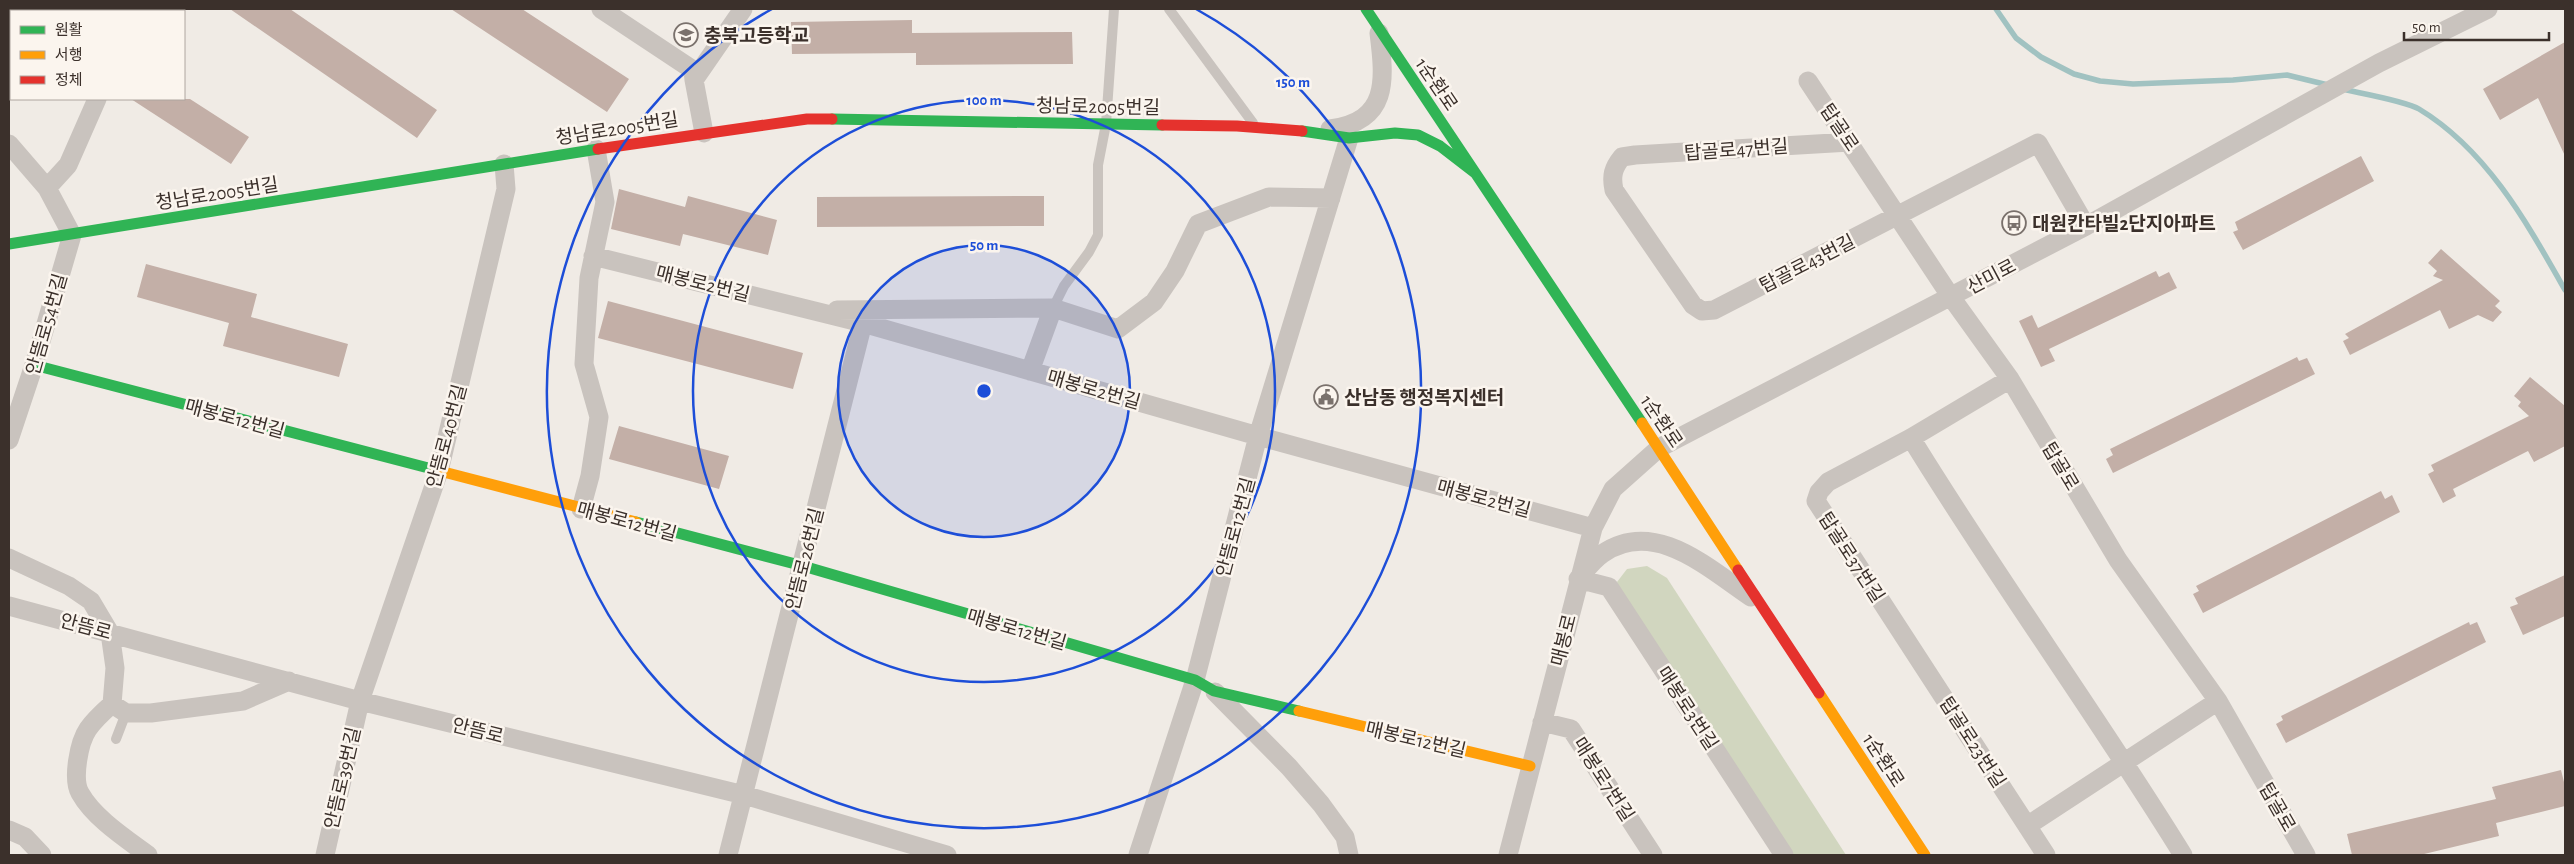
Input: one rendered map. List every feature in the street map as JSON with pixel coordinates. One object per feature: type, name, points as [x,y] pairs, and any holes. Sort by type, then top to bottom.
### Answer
[{"type":"street","points":[[601,9],[693,70],[704,133]]},
{"type":"street","points":[[694,80],[743,9]]},
{"type":"street","name":"1순환로","points":[[1366,9],[1659,448],[1925,855]]},
{"type":"street","name":"산미로","points":[[1659,448],[2086,226],[2379,63],[2488,9]]},
{"type":"street","points":[[1313,132],[1343,128],[1355,123],[1373,109],[1378,100],[1384,73],[1379,29]]},
{"type":"street","name":"탑골로","points":[[1808,81],[1951,297],[2010,379],[2118,560],[2218,702],[2306,855]]},
{"type":"street","points":[[47,188],[68,165],[97,100]]},
{"type":"street","name":"청남로2005번길","points":[[9,244],[596,149],[807,119],[1237,126],[1313,132],[1349,138],[1395,133],[1418,135],[1440,146],[1475,173]]},
{"type":"street","name":"안뜸로12번길","points":[[1138,855],[1195,680],[1258,436],[1349,138]]},
{"type":"street","name":"탑골로47번길","points":[[1714,310],[1702,311],[1693,304],[1614,190],[1612,177],[1615,166],[1622,157],[1850,142]]},
{"type":"street","name":"탑골로43번길","points":[[1714,310],[2038,143],[2086,226]]},
{"type":"street","points":[[9,144],[47,188],[72,235]]},
{"type":"street","points":[[581,509],[590,476],[599,417],[584,364],[593,256],[605,202],[596,149]]},
{"type":"street","name":"안뜸로40번길","points":[[360,701],[439,471],[506,189],[504,164]]},
{"type":"street","points":[[810,310],[1053,308],[1118,329],[1154,302],[1174,271],[1198,224],[1269,197],[1331,198]]},
{"type":"street","name":"안뜸로54번길","points":[[9,440],[34,365],[72,235]]},
{"type":"street","name":"매봉로2번길","points":[[593,256],[864,323],[1258,436],[1593,528]]},
{"type":"street","points":[[1030,371],[1053,308]]},
{"type":"street","name":"안뜸로26번길","points":[[728,855],[864,323]]},
{"type":"street","name":"매봉로12번길","points":[[34,365],[803,566],[1195,680],[1214,691],[1289,767],[1345,837],[1348,855]]},
{"type":"street","name":"탑골로37번길","points":[[1919,659],[1816,501],[1828,482],[1911,438],[2010,379]]},
{"type":"street","points":[[1911,438],[2014,600],[2125,761],[2183,855]]},
{"type":"street","name":"매봉로","points":[[1508,855],[1578,579],[1593,528],[1613,489],[1659,448]]},
{"type":"street","points":[[1578,579],[1602,554],[1617,545],[1656,542],[1681,550],[1760,603]]},
{"type":"street","points":[[9,558],[69,586],[91,601],[110,633],[119,709]]},
{"type":"street","name":"매봉로3번길","points":[[1578,579],[1609,587],[1784,855]]},
{"type":"street","name":"안뜸로","points":[[9,606],[360,701],[744,795],[947,855]]},
{"type":"street","name":"탑골로23번길","points":[[1919,659],[2046,855]]},
{"type":"street","points":[[148,855],[112,827],[79,792],[76,770],[86,732],[97,717],[119,709],[151,713],[243,701],[289,681]]},
{"type":"street","name":"매봉로12번길","points":[[1214,691],[1530,766]]},
{"type":"street","name":"안뜸로39번길","points":[[325,855],[360,701]]},
{"type":"street","points":[[2027,826],[2218,702]]},
{"type":"street","name":"매봉로7번길","points":[[1542,722],[1571,729],[1653,855]]},
{"type":"street","points":[[9,830],[26,837],[42,855]]},
{"type":"lane","points":[[1053,308],[1064,286],[1089,252],[1098,235],[1098,165],[1106,124],[1114,9]]},
{"type":"lane","points":[[1169,9],[1256,128]]},
{"type":"lane","points":[[116,739],[119,709]]},
{"type":"green space","points":[[1647,566],[1667,578],[1846,855],[1791,855],[1625,602],[1617,582],[1627,569]]},
{"type":"building","points":[[230,9],[290,9],[437,110],[417,138]]},
{"type":"building","points":[[451,9],[522,9],[629,79],[607,112]]},
{"type":"building","points":[[912,20],[912,33],[1072,32],[1073,64],[916,65],[916,53],[792,54],[791,22]]},
{"type":"building","points":[[2565,42],[2565,156],[2538,98],[2500,120],[2483,89]]},
{"type":"building","points":[[190,99],[249,137],[231,164],[133,100]]},
{"type":"building","points":[[2361,156],[2374,181],[2243,250],[2233,232],[2238,230],[2235,222]]},
{"type":"building","points":[[619,189],[685,207],[688,196],[777,220],[768,255],[683,234],[680,246],[611,229]]},
{"type":"building","points":[[1044,196],[1044,226],[817,227],[817,197]]},
{"type":"building","points":[[2441,249],[2500,301],[2495,306],[2502,312],[2493,322],[2478,315],[2449,329],[2440,310],[2350,355],[2343,341],[2349,338],[2345,334],[2443,280],[2433,276],[2437,271],[2428,263]]},
{"type":"building","points":[[146,264],[257,294],[251,317],[348,344],[339,377],[223,346],[229,323],[137,297]]},
{"type":"building","points":[[2156,271],[2159,277],[2169,272],[2177,288],[2049,349],[2055,361],[2041,367],[2019,321],[2032,315],[2038,328]]},
{"type":"building","points":[[608,301],[803,353],[793,389],[598,338]]},
{"type":"building","points":[[2297,357],[2299,361],[2307,358],[2315,374],[2113,473],[2106,459],[2113,455],[2110,449]]},
{"type":"building","points":[[2530,377],[2565,406],[2565,446],[2534,462],[2528,451],[2453,489],[2456,496],[2443,503],[2428,474],[2434,471],[2431,465],[2529,416],[2518,406],[2521,402],[2514,396]]},
{"type":"building","points":[[619,426],[729,456],[719,489],[609,459]]},
{"type":"building","points":[[2381,491],[2385,499],[2392,495],[2400,512],[2203,613],[2193,594],[2199,591],[2196,586]]},
{"type":"building","points":[[2565,575],[2565,616],[2523,635],[2510,607],[2518,604],[2515,598]]},
{"type":"building","points":[[2469,622],[2470,625],[2477,622],[2486,642],[2286,743],[2276,724],[2283,720],[2281,716]]},
{"type":"building","points":[[2561,770],[2565,786],[2565,806],[2496,823],[2499,836],[2420,855],[2352,855],[2347,834],[2496,799],[2492,787]]},
{"type":"waterway","points":[[1996,9],[2016,38],[2041,57],[2074,74],[2100,81],[2133,84],[2233,80],[2287,75],[2328,85]]},
{"type":"waterway","points":[[2342,89],[2413,106],[2443,126],[2465,145],[2485,167],[2520,214],[2565,290]]},
{"type":"traffic: fast","points":[[1366,9],[1642,423]]},
{"type":"traffic: fast","points":[[832,119],[1162,125]]},
{"type":"traffic: fast","points":[[1302,131],[1349,138],[1395,133],[1418,135],[1440,146],[1475,173]]},
{"type":"traffic: fast","points":[[9,244],[598,149]]},
{"type":"traffic: fast","points":[[34,365],[436,470]]},
{"type":"traffic: fast","points":[[636,522],[803,566],[1195,680],[1214,691],[1299,711]]},
{"type":"traffic: slow","points":[[1642,423],[1738,570]]},
{"type":"traffic: slow","points":[[436,470],[636,522]]},
{"type":"traffic: slow","points":[[1819,693],[1925,855]]},
{"type":"traffic: slow","points":[[1299,711],[1530,766]]},
{"type":"traffic: jam","points":[[598,149],[807,119],[832,119]]},
{"type":"traffic: jam","points":[[1162,125],[1237,126],[1302,131]]},
{"type":"traffic: jam","points":[[1738,570],[1819,693]]},
{"type":"place","name":"충북고등학교","points":[[686,35]]},
{"type":"place","name":"대원칸타빌2단지아파트","points":[[2014,223]]},
{"type":"place","name":"산남동 행정복지센터","points":[[1326,397]]}]
